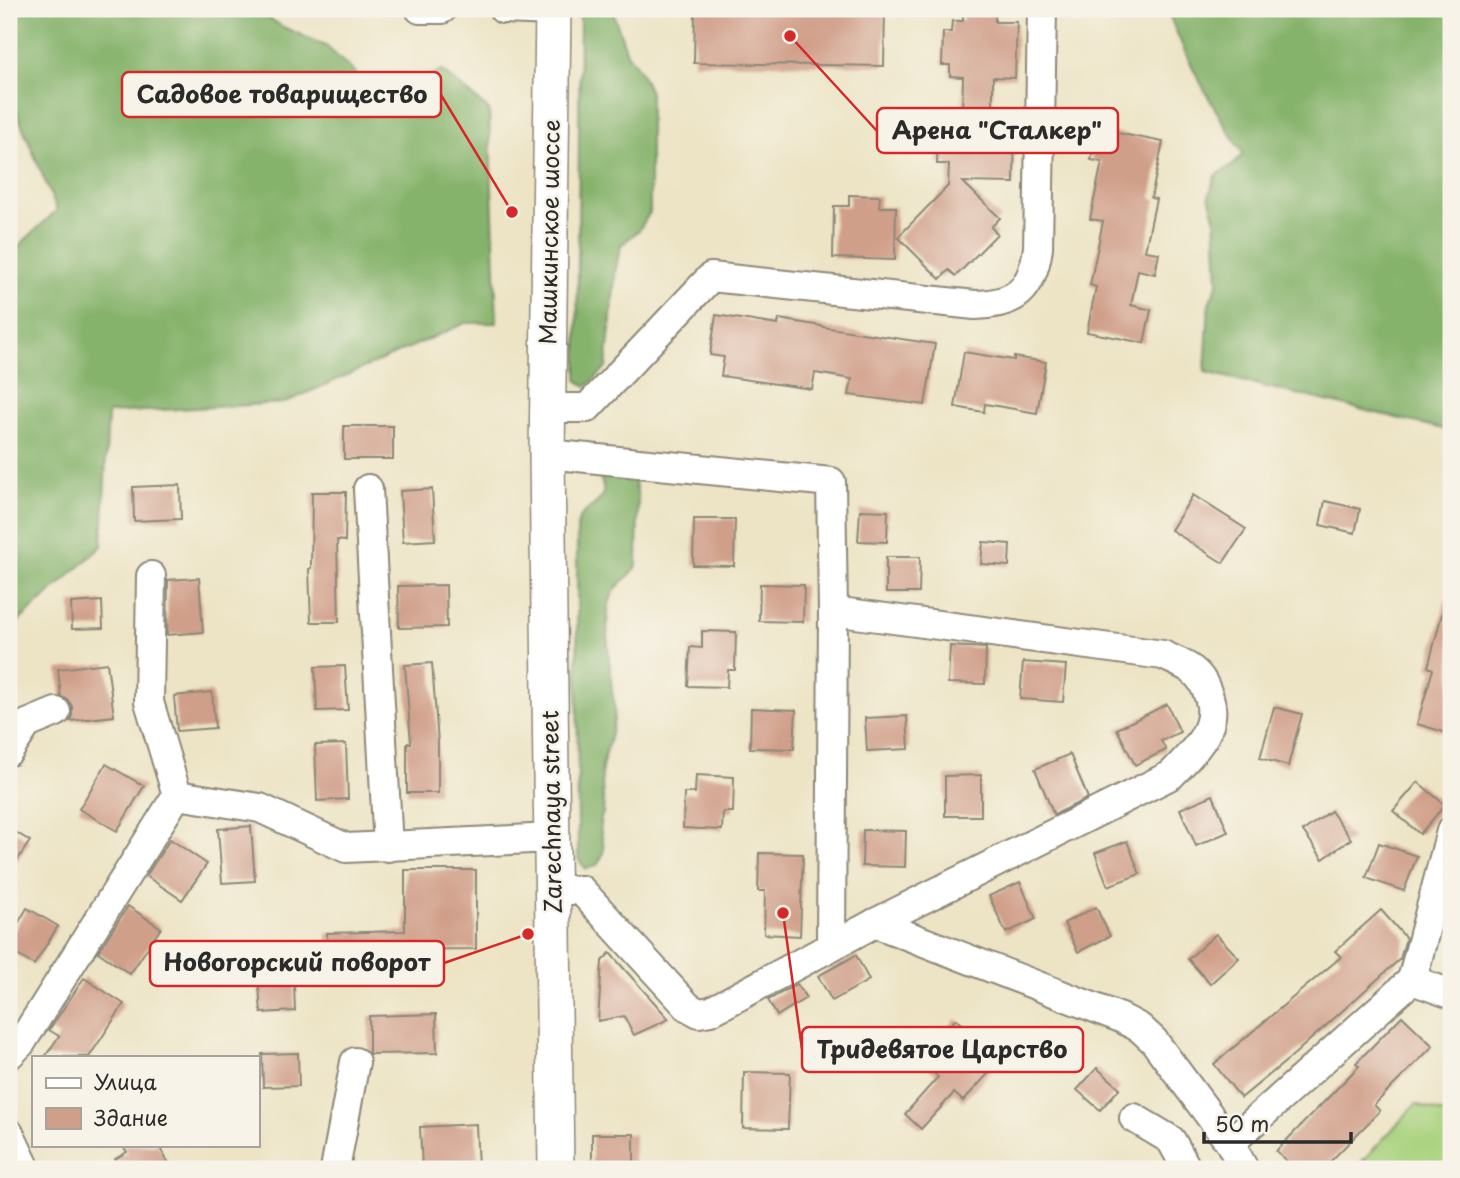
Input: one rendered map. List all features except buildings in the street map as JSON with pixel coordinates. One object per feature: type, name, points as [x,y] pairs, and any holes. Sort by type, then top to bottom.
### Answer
[{"type":"main road","name":"Машкинское шоссе","points":[[547,454],[553,10]]},
{"type":"main road","name":"Zarechnaya street","points":[[547,454],[556,1169]]},
{"type":"street","points":[[420,9],[442,9]]},
{"type":"street","points":[[503,9],[553,10]]},
{"type":"street","points":[[548,408],[587,408],[710,277],[975,305],[1011,301],[1035,268],[1038,248],[1042,9]]},
{"type":"street","points":[[547,454],[831,482],[831,946]]},
{"type":"street","points":[[368,489],[388,847]]},
{"type":"street","points":[[9,1055],[21,1043],[177,795],[149,702],[151,576]]},
{"type":"street","points":[[553,890],[580,890],[688,1007],[699,1013],[711,1011],[875,923],[1171,775],[1197,748],[1210,723],[1212,707],[1203,680],[1190,668],[1163,655],[833,611]]},
{"type":"street","points":[[9,751],[27,724],[56,712]]},
{"type":"street","points":[[177,795],[260,808],[346,848],[552,838]]},
{"type":"street","points":[[1230,1143],[1412,980],[1451,831]]},
{"type":"street","points":[[875,923],[1121,1018],[1140,1028],[1154,1041],[1230,1143],[1244,1169]]},
{"type":"street","points":[[1412,980],[1451,994]]},
{"type":"street","points":[[335,1169],[355,1062]]},
{"type":"street","points":[[1134,1118],[1171,1140],[1187,1169]]},
{"type":"street","points":[[9,1133],[26,1169]]},
{"type":"green space","points":[[9,9],[256,9],[281,26],[326,46],[378,94],[406,91],[441,70],[489,110],[497,323],[465,323],[284,403],[108,413],[102,546],[9,630],[9,255],[57,210],[9,94]]},
{"type":"green space","points":[[580,9],[612,9],[627,53],[650,92],[650,212],[639,230],[621,245],[616,267],[606,368],[586,387],[577,380]]},
{"type":"green space","points":[[1170,9],[1451,9],[1451,431],[1205,372],[1209,303],[1218,283],[1215,217],[1209,196],[1215,176],[1233,165],[1243,154],[1193,68],[1168,12]]},
{"type":"green space","points":[[603,465],[633,474],[638,497],[637,566],[615,590],[608,611],[615,712],[602,774],[603,813],[600,830],[604,849],[597,865],[586,869],[578,859],[577,531],[583,513],[601,498],[603,485],[599,475]]},
{"type":"green space","points":[[1416,1104],[1451,1116],[1451,1169],[1355,1169]]},
{"type":"place","name":"Арена \"Сталкер\"","points":[[790,36]]},
{"type":"place","name":"Садовое товарищество","points":[[512,212]]},
{"type":"place","name":"Тридевятое Царство","points":[[783,913]]},
{"type":"place","name":"Новогорский поворот","points":[[528,934]]}]
